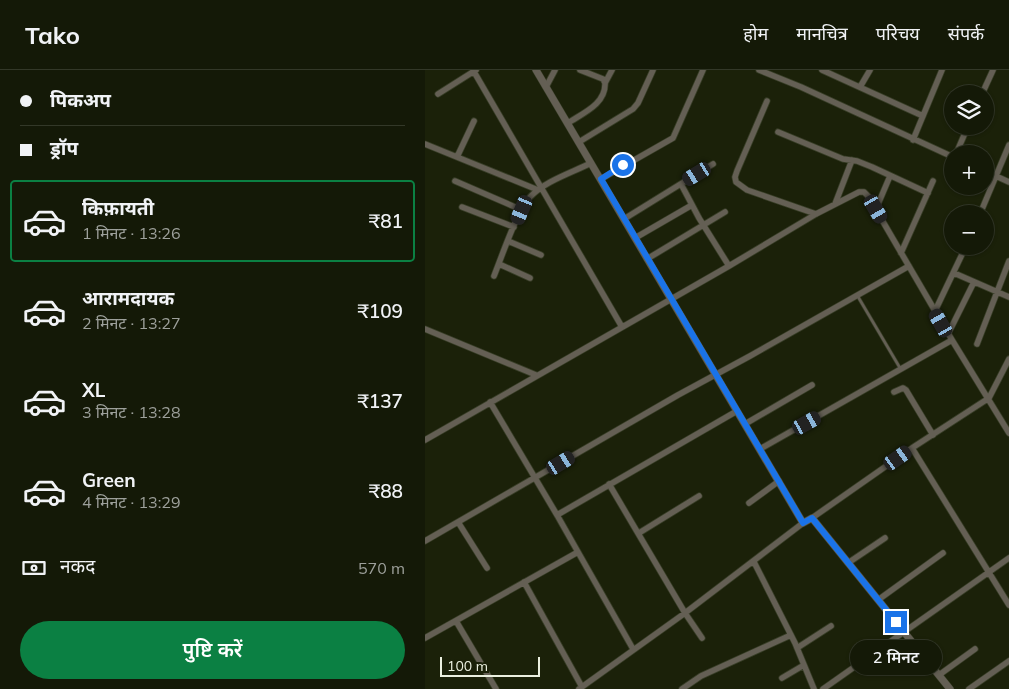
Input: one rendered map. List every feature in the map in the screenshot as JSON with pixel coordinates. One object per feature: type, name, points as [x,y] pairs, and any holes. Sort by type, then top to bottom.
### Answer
[{"type":"street","points":[[438,94],[474,70],[540,189],[622,327]]},
{"type":"street","points":[[536,70],[803,523]]},
{"type":"street","points":[[546,87],[555,70]]},
{"type":"street","points":[[567,123],[602,99],[606,88],[603,79],[580,70]]},
{"type":"street","points":[[605,83],[612,70]]},
{"type":"street","points":[[579,142],[633,109],[638,103],[653,70]]},
{"type":"street","points":[[601,179],[673,138],[703,70]]},
{"type":"street","points":[[759,70],[944,153]]},
{"type":"street","points":[[822,70],[923,116]]},
{"type":"street","points":[[859,87],[870,70]]},
{"type":"street","points":[[913,140],[942,70]]},
{"type":"street","points":[[986,85],[993,70]]},
{"type":"street","points":[[767,101],[737,171],[736,182],[747,190],[816,214]]},
{"type":"street","points":[[457,157],[474,121]]},
{"type":"street","points":[[778,132],[843,159],[852,160],[928,193]]},
{"type":"street","points":[[425,144],[540,189]]},
{"type":"street","points":[[984,205],[1009,146]]},
{"type":"street","points":[[835,204],[852,160]]},
{"type":"street","points":[[494,276],[522,210],[530,197],[540,189],[591,163]]},
{"type":"street","points":[[624,219],[713,164]]},
{"type":"street","points":[[876,209],[890,176]]},
{"type":"street","points":[[996,176],[1009,182]]},
{"type":"street","points":[[455,181],[522,210]]},
{"type":"street","points":[[901,253],[933,181]]},
{"type":"street","points":[[681,184],[729,266]]},
{"type":"street","points":[[425,440],[816,214],[854,194],[864,192],[876,209],[948,334],[1009,433]]},
{"type":"street","points":[[635,238],[693,205]]},
{"type":"street","points":[[462,207],[514,228]]},
{"type":"street","points":[[647,259],[725,212]]},
{"type":"street","points":[[508,241],[541,255]]},
{"type":"street","points":[[935,311],[962,255]]},
{"type":"street","points":[[977,344],[1009,261]]},
{"type":"street","points":[[499,264],[530,278]]},
{"type":"street","points":[[425,540],[856,294],[909,266]]},
{"type":"street","points":[[954,274],[1009,297]]},
{"type":"street","points":[[948,334],[974,282]]},
{"type":"street","points":[[425,329],[536,376]]},
{"type":"street","points":[[760,449],[952,340]]},
{"type":"street","points":[[524,582],[580,688],[755,562],[803,523],[989,398],[1009,359]]},
{"type":"street","points":[[745,424],[812,385]]},
{"type":"street","points":[[894,392],[903,388],[906,390],[933,435]]},
{"type":"street","points":[[490,402],[633,649]]},
{"type":"street","points":[[557,515],[737,410]]},
{"type":"street","points":[[912,448],[1009,605]]},
{"type":"street","points":[[749,503],[779,481]]},
{"type":"street","points":[[609,484],[685,613],[702,638]]},
{"type":"street","points":[[639,533],[699,496]]},
{"type":"street","points":[[812,518],[951,689]]},
{"type":"street","points":[[458,522],[487,568]]},
{"type":"street","points":[[849,563],[885,538]]},
{"type":"street","points":[[425,638],[578,552]]},
{"type":"street","points":[[878,600],[943,553]]},
{"type":"street","points":[[823,689],[1009,558]]},
{"type":"street","points":[[755,562],[791,635],[814,689]]},
{"type":"street","points":[[456,621],[496,689]]},
{"type":"street","points":[[797,648],[831,626]]},
{"type":"street","points":[[682,689],[701,676],[791,635]]},
{"type":"street","points":[[939,675],[975,649]]},
{"type":"street","points":[[969,689],[1009,661]]},
{"type":"street","points":[[781,678],[804,665]]},
{"type":"lane","points":[[856,294],[900,370]]},
{"type":"route","points":[[623,165],[601,179],[803,523],[812,518],[896,622]]}]
